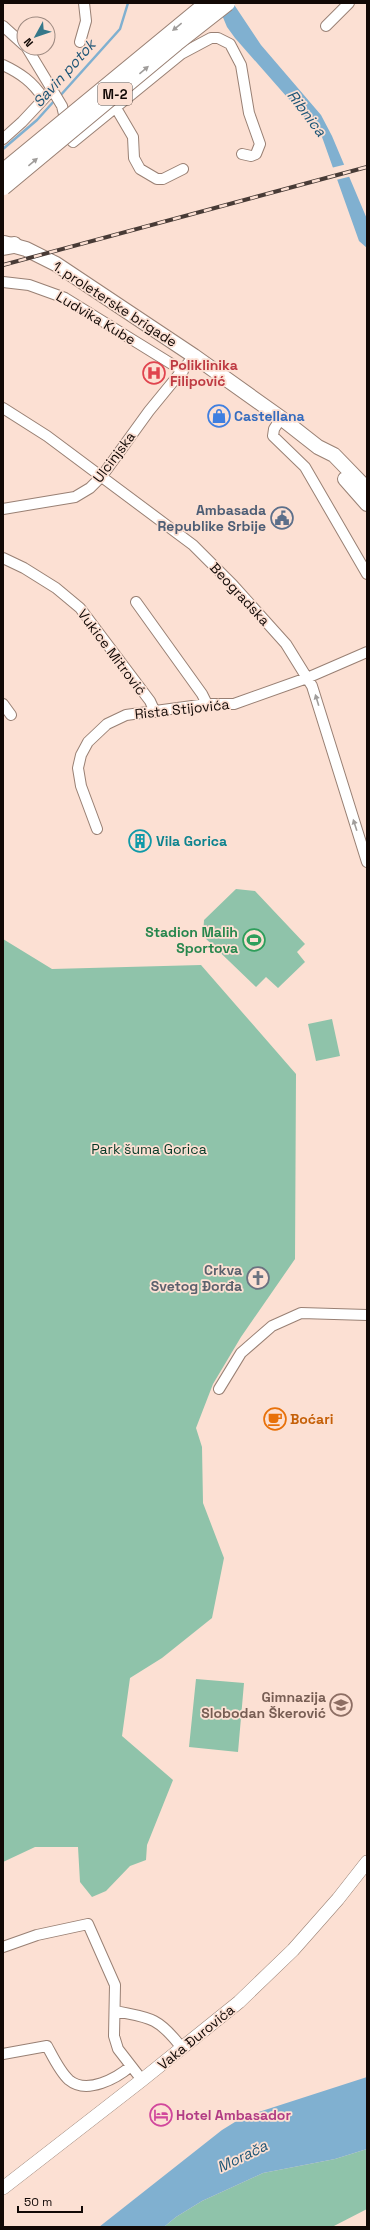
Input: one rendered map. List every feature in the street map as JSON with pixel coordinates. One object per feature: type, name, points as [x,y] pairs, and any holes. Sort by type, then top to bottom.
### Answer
[{"type":"main road","name":"M-2","points":[[3,172],[208,3]]},
{"type":"main road","name":"M-2","points":[[3,187],[176,43],[227,3]]},
{"type":"main road","name":"1. proleterske brigade","points":[[7,245],[56,264],[194,356],[281,418],[318,447]]},
{"type":"main road","points":[[318,447],[334,455],[367,489]]},
{"type":"main road","points":[[318,447],[328,461],[367,504]]},
{"type":"street","points":[[80,42],[86,21],[84,3]]},
{"type":"street","points":[[326,26],[349,3]]},
{"type":"street","points":[[3,26],[16,38]]},
{"type":"street","points":[[32,56],[62,106],[70,139],[73,142],[181,54],[211,38],[224,40],[234,49],[241,65],[249,113],[260,144],[256,154],[251,156],[242,154]]},
{"type":"street","points":[[3,65],[27,78],[36,86],[43,98]]},
{"type":"street","points":[[3,139],[30,114],[43,98],[54,93]]},
{"type":"street","points":[[116,108],[133,136],[134,158],[140,169],[157,179],[163,179],[183,169]]},
{"type":"street","name":"Ludvika Kube","points":[[3,282],[34,286],[65,298],[183,371]]},
{"type":"street","name":"Ulcinjska","points":[[3,509],[78,496],[90,488],[102,476],[149,411],[194,356]]},
{"type":"street","name":"Beogradska","points":[[3,408],[47,436],[193,545],[286,644],[312,686],[367,862]]},
{"type":"street","points":[[281,418],[274,429],[273,436],[307,470],[367,574]]},
{"type":"street","name":"Vukice Mitrović","points":[[3,558],[24,568],[56,588],[80,608],[150,701],[155,712]]},
{"type":"street","points":[[136,602],[202,694],[207,704]]},
{"type":"street","name":"Rista Stijovića","points":[[97,829],[80,780],[78,768],[84,749],[96,732],[113,721],[126,716],[207,704],[234,704],[307,678],[367,652]]},
{"type":"street","points":[[3,704],[11,715]]},
{"type":"street","points":[[218,1389],[241,1353],[272,1326],[301,1313],[367,1315]]},
{"type":"street","name":"Vaka Đurovića","points":[[3,2188],[142,2080],[239,2002],[268,1976],[315,1926],[367,1862]]},
{"type":"street","points":[[3,1947],[37,1935],[88,1924],[115,1984],[114,2036],[118,2049],[142,2080]]},
{"type":"street","points":[[115,2010],[161,2023],[178,2043]]},
{"type":"street","points":[[3,2054],[47,2046],[69,2080],[81,2086],[100,2083],[120,2076],[131,2066]]},
{"type":"green space","name":"Stadion Malih Sportova","points":[[236,889],[255,891],[305,944],[297,952],[305,962],[278,988],[266,977],[256,987],[203,936],[204,920]]},
{"type":"green space","name":"Park šuma Gorica","points":[[3,939],[52,969],[201,965],[296,1074],[295,1259],[241,1337],[213,1384],[196,1428],[202,1447],[203,1503],[224,1558],[212,1618],[162,1658],[130,1678],[122,1736],[173,1780],[147,1845],[146,1860],[130,1866],[106,1891],[92,1897],[80,1882],[78,1847],[35,1847],[3,1862]]},
{"type":"green space","points":[[332,1019],[340,1056],[316,1061],[308,1024]]},
{"type":"green space","points":[[196,1679],[244,1683],[238,1752],[189,1747]]},
{"type":"green space","points":[[367,2149],[367,2209],[332,2227],[164,2227],[176,2217],[202,2201],[263,2173],[335,2159]]},
{"type":"water","name":"Ribnica","points":[[217,3],[233,3],[261,45],[321,115],[332,136],[367,219],[367,248],[359,241],[322,137],[235,38],[227,27]]},
{"type":"water","name":"Morača","points":[[367,2077],[367,2149],[335,2159],[263,2173],[202,2201],[176,2217],[164,2227],[99,2227],[222,2130],[243,2117]]},
{"type":"pier","points":[[347,164],[352,176],[336,180],[331,168]]},
{"type":"waterway","name":"Savin potok","points":[[59,97],[120,29],[128,3]]},
{"type":"waterway","name":"Savin potok","points":[[3,149],[37,120],[55,100]]},
{"type":"railway","points":[[3,265],[367,167]]},
{"type":"place","name":"Poliklinika Filipović","points":[[154,373]]},
{"type":"place","name":"Castellana","points":[[219,416]]},
{"type":"place","name":"Ambasada Republike Srbije","points":[[282,518]]},
{"type":"place","name":"Vila Gorica","points":[[140,841]]},
{"type":"place","name":"Stadion Malih Sportova","points":[[254,940]]},
{"type":"place","name":"Crkva Svetog Đorđa","points":[[258,1278]]},
{"type":"place","name":"Boćari","points":[[275,1419]]},
{"type":"place","name":"Gimnazija Slobodan Škerović","points":[[341,1705]]},
{"type":"place","name":"Hotel Ambasador","points":[[161,2115]]}]
